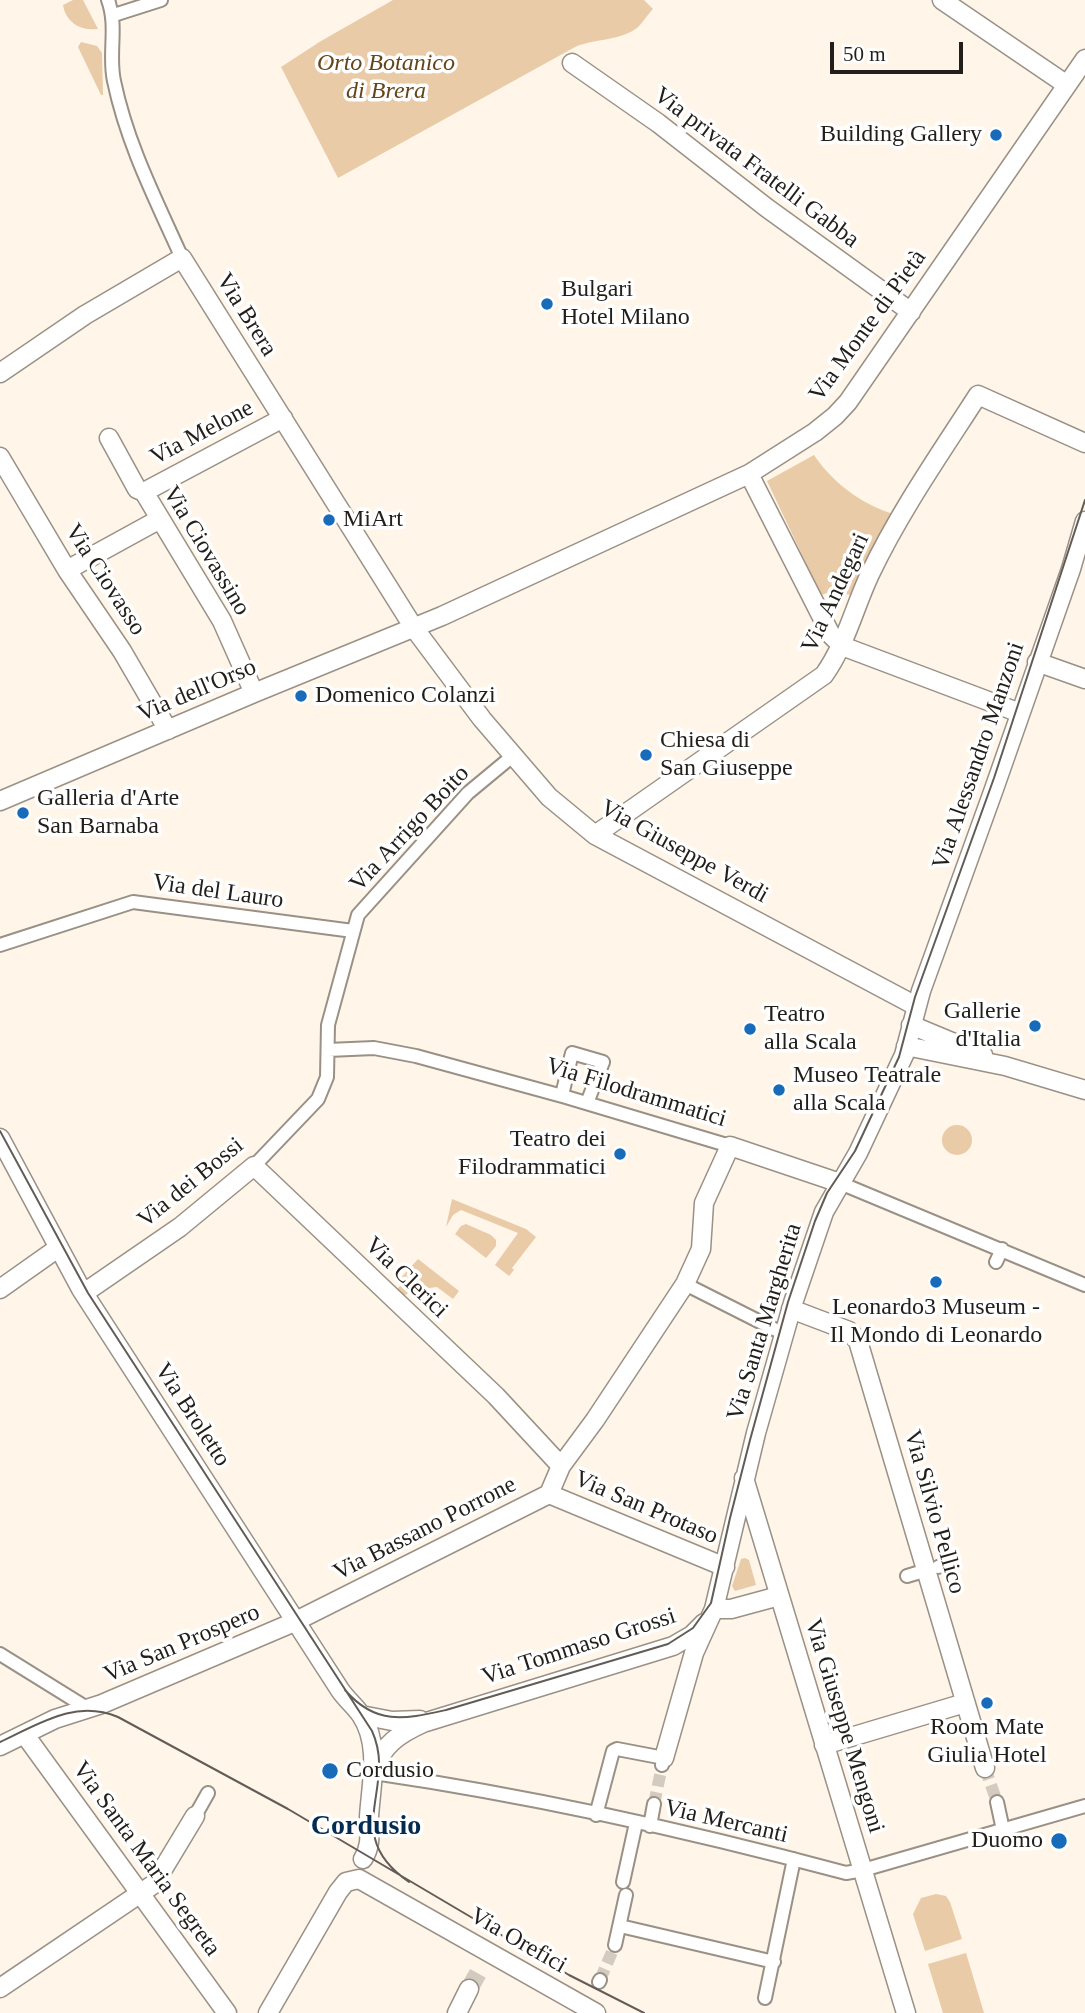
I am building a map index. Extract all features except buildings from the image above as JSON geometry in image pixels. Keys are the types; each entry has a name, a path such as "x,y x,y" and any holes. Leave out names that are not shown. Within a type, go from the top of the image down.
{"street":[{"name":"Via Brera","path":"108,0 114,15 113,78 134,153 182,258 414,628"},
{"path":"114,15 161,0"},
{"path":"942,0 1067,85"},
{"name":"Via Monte di Pietà","path":"414,628 749,474 808,437 835,416 911,312 1085,59"},
{"name":"Via privata Fratelli Gabba","path":"572,63 658,123 766,208 911,312"},
{"path":"0,373 85,316 182,258"},
{"name":"Via Andegari","path":"595,835 824,675 842,646 869,575 903,512 978,395 1085,443"},
{"name":"Via Melone","path":"144,492 283,418"},
{"name":"Via Ciovassino","path":"109,438 137,489 144,492 222,621 254,693"},
{"name":"Via Ciovasso","path":"0,457 67,570 122,651 169,730"},
{"path":"749,474 831,635 842,646 1020,713"},
{"path":"67,570 160,519"},
{"name":"Via Alessandro Manzoni","path":"906,1046 916,1006 1071,569 1085,521"},
{"name":"Via dell'Orso","path":"0,801 414,628"},
{"name":"Via Giuseppe Verdi","path":"414,628 482,719 549,796 595,835 916,1006"},
{"path":"1037,662 1085,679"},
{"name":"Via Arrigo Boito","path":"318,1099 327,1077 328,1025 358,915 468,793 515,754"},
{"name":"Via del Lauro","path":"0,945 133,902 353,931"},
{"path":"911,1025 1005,1066"},
{"path":"906,1046 1005,1066 1084,1090"},
{"name":"Via Santa Margherita","path":"714,1609 744,1478 791,1309 824,1212 868,1133 906,1046"},
{"name":"Via Filodrammatici","path":"328,1050 374,1048 416,1056 562,1095 840,1183"},
{"path":"562,1095 572,1053 603,1062 587,1103"},
{"name":"Via dei Bossi","path":"84,1293 180,1227 254,1166 318,1099"},
{"name":"Via Broletto","path":"0,1139 84,1293 340,1690 358,1712 371,1742 374,1773"},
{"name":"Via Bassano Porrone","path":"296,1622 549,1494 562,1466 685,1284 701,1249 704,1203 730,1146"},
{"name":"Via Clerici","path":"254,1166 496,1396 562,1466"},
{"path":"840,1183 1085,1285"},
{"path":"0,1289 58,1248"},
{"path":"996,1262 1002,1249"},
{"path":"685,1284 785,1334"},
{"name":"Via Silvio Pellico","path":"791,1309 849,1331 858,1341 985,1768"},
{"name":"Via Giuseppe Mengoni","path":"744,1478 824,1745 855,1871 906,2013"},
{"name":"Via San Protaso","path":"549,1494 724,1567"},
{"path":"596,1815 613,1751 617,1749 663,1762 694,1653 714,1609 731,1609 779,1596"},
{"name":"Via Tommaso Grossi","path":"448,1715 673,1646 697,1631 714,1609"},
{"name":"Via San Prospero","path":"0,1746 55,1719 110,1701 296,1622"},
{"path":"0,1654 87,1708"},
{"path":"824,1745 965,1703"},
{"path":"358,1712 407,1722 448,1715"},
{"path":"363,1859 368,1852 374,1773 380,1755 397,1737 423,1723 448,1715"},
{"name":"Via Santa Maria Segreta","path":"25,1735 227,2013"},
{"name":"Via Mercanti","path":"374,1773 467,1788 855,1871"},
{"path":"0,1988 153,1884 208,1793"},
{"path":"997,1802 1003,1830"},
{"path":"650,1826 654,1804"},
{"path":"855,1871 1085,1806"},
{"path":"615,1945 636,1823"},
{"path":"765,1997 794,1859"},
{"name":"Via Orefici","path":"268,2013 338,1892 346,1882 359,1879 417,1910 485,1960 596,2013"},
{"path":"620,1926 774,1962"},
{"path":"457,2013 469,1989"}],"green space":[{"path":"73,0 83,0 98,29 80,27 67,17 63,5"},
{"name":"Orto Botanico di Brera","path":"393,0 644,0 653,9 634,30 575,47 338,178 281,67"},
{"path":"81,42 97,46 102,53 103,95 78,47"},
{"path":"814,455 849,491 871,505 894,514 851,595 830,592 821,595 767,481"},
{"path":"957,1125 963,1126 971,1134 971,1146 963,1154 957,1155 951,1154 943,1146 942,1140 943,1134 951,1126"},
{"path":"452,1199 526,1229 536,1237 509,1276 495,1265 518,1233 461,1210 453,1215 446,1227"},
{"path":"466,1224 496,1240 496,1246 486,1258 455,1234"},
{"path":"418,1259 459,1291 453,1299 437,1287 412,1290 400,1299 393,1293 403,1283 400,1279"},
{"path":"741,1559 749,1560 756,1585 735,1591 732,1586"},
{"path":"936,1894 946,1896 950,1902 962,1939 925,1951 913,1914 921,1898"},
{"path":"966,1953 984,2013 943,2013 928,1964"}],"tunnel":[{"path":"654,1804 662,1766"},
{"path":"985,1768 997,1802"},
{"path":"600,1980 615,1945"},
{"path":"469,1989 481,1968"}],"tram line":[{"path":"345,1690 368,1710 380,1715 404,1717 446,1710 668,1644 693,1628 711,1603 750,1440 788,1302 815,1221 827,1193 855,1151 899,1057 915,997 994,778 1085,500"},
{"path":"0,1131 88,1293 372,1731 378,1752 379,1772 373,1828 377,1846 388,1864 409,1882"},
{"path":"0,1742 43,1721 72,1712 102,1712 118,1717 288,1809 569,1975 644,2013"}],"place":[{"name":"Building Gallery","path":"996,135"},
{"name":"Bulgari Hotel Milano","path":"547,304"},
{"name":"MiArt","path":"329,520"},
{"name":"Domenico Colanzi","path":"301,696"},
{"name":"Chiesa di San Giuseppe","path":"646,755"},
{"name":"Galleria d'Arte San Barnaba","path":"23,813"},
{"name":"Gallerie d'Italia","path":"1035,1026"},
{"name":"Teatro alla Scala","path":"750,1029"},
{"name":"Museo Teatrale alla Scala","path":"779,1090"},
{"name":"Teatro dei Filodrammatici","path":"620,1154"},
{"name":"Leonardo3 Museum - Il Mondo di Leonardo","path":"936,1282"},
{"name":"Room Mate Giulia Hotel","path":"987,1703"},
{"name":"Cordusio","path":"330,1771"},
{"name":"Duomo","path":"1059,1841"}],"district":[{"name":"Cordusio","path":"366,1827"}]}
